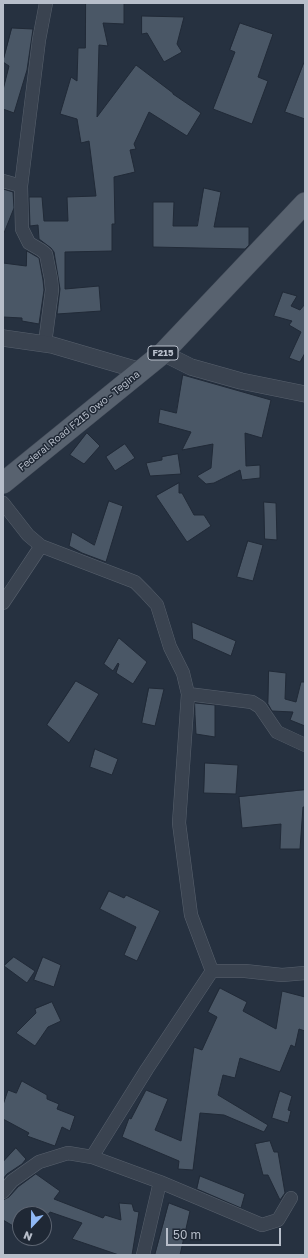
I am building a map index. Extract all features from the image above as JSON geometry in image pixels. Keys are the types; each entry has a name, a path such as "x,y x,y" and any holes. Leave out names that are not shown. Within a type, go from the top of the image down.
{"main road":[{"name":"Federal Road F215 Owo - Tegina","path":"3,483 163,353 305,203"}],"street":[{"path":"45,343 52,290 51,279 46,254 29,243 22,229 21,186 38,47 46,3"},
{"path":"3,181 21,186"},
{"path":"3,338 45,343 141,371"},
{"path":"163,353 191,368 241,381 305,394"},
{"path":"3,503 28,535 40,546 134,582 146,592 157,605 170,647 183,673 188,694 179,823 191,915 212,971"},
{"path":"3,603 40,546"},
{"path":"188,694 252,702 260,707 277,732 305,745"},
{"path":"212,971 245,971 282,975 305,973"},
{"path":"92,1157 212,971"},
{"path":"3,1192 12,1181 39,1162 68,1154 92,1157 160,1182 262,1225 278,1220 291,1198"},
{"path":"143,1255 160,1182"}],"building":[{"path":"86,3 124,3 124,24 103,23 108,46 99,45 97,117 136,65 173,94 201,113 187,136 149,112 134,144 136,149 130,150 135,172 114,177 115,224 112,224 112,251 65,252 65,289 99,286 101,311 57,314 60,289 54,252 39,239 38,225 30,226 29,197 42,197 44,221 68,221 67,197 96,196 89,141 81,143 77,119 60,114 71,77 77,81 78,48 85,48"},
{"path":"142,16 184,17 177,44 182,52 164,62 147,33 142,34"},
{"path":"240,23 273,34 258,77 268,81 252,124 213,109 235,52 230,50"},
{"path":"12,28 33,29 27,70 14,113 3,109 3,90 9,66 3,62"},
{"path":"305,63 305,119 285,112"},
{"path":"204,188 221,192 214,227 249,227 249,245 245,249 153,247 153,202 174,202 173,226 197,226"},
{"path":"3,189 13,192 14,208 4,233 3,232"},
{"path":"27,251 39,258 43,280 44,290 39,324 22,321 22,318 3,317 3,263 26,266"},
{"path":"283,292 297,296 291,306 300,310 305,304 305,353 300,362 289,358 301,332 289,325 292,321 274,316"},
{"path":"183,375 271,400 262,438 245,433 246,466 260,465 260,478 242,480 240,470 214,483 206,484 197,476 211,468 213,444 182,450 191,432 158,423 160,409 176,413"},
{"path":"87,433 100,446 84,464 70,455"},
{"path":"125,444 135,458 115,471 106,457"},
{"path":"178,454 181,474 150,476 146,463 162,460 162,457"},
{"path":"179,483 179,493 182,493 194,515 204,515 211,526 187,542 156,496"},
{"path":"109,501 123,506 106,562 82,553 69,546 72,532 94,545"},
{"path":"264,502 276,503 277,540 265,539"},
{"path":"248,541 263,545 253,581 237,577"},
{"path":"192,622 236,641 231,656 193,639"},
{"path":"119,638 147,662 133,684 116,673 118,663 113,671 104,664"},
{"path":"269,671 286,673 285,699 296,702 301,682 305,682 305,726 290,720 293,712 272,711 268,704"},
{"path":"76,681 99,694 69,743 47,725"},
{"path":"149,688 164,689 155,726 142,723"},
{"path":"195,703 215,705 215,737 196,734"},
{"path":"95,749 118,759 112,775 90,767"},
{"path":"205,763 238,765 236,794 204,793"},
{"path":"305,790 305,807 303,807 300,849 280,849 281,824 242,828 239,797"},
{"path":"109,891 124,898 126,895 160,911 137,961 124,955 136,927 100,909"},
{"path":"14,957 35,971 27,983 4,966"},
{"path":"43,957 61,965 54,987 34,980"},
{"path":"220,988 247,1002 243,1011 276,1029 282,991 305,997 305,1031 299,1029 295,1047 291,1045 280,1072 240,1058 235,1078 223,1075 218,1095 268,1125 264,1132 224,1115 200,1113 193,1170 178,1169 179,1161 122,1137 129,1118 131,1119 146,1090 168,1099 155,1130 181,1141 194,1047 202,1050 217,1017 208,1012"},
{"path":"52,1002 61,1021 48,1027 35,1046 16,1033 36,1013 35,1009"},
{"path":"22,1081 47,1095 47,1099 59,1104 57,1109 75,1116 70,1131 62,1127 55,1146 27,1136 29,1133 3,1119 3,1105 8,1090 16,1093"},
{"path":"280,1091 292,1096 288,1110 291,1111 288,1123 272,1118"},
{"path":"270,1141 274,1152 278,1152 285,1193 280,1200 268,1175 263,1175 255,1144"},
{"path":"16,1148 26,1159 3,1179 3,1162"},
{"path":"36,1174 60,1191 54,1199 103,1218 105,1215 121,1220 119,1203 132,1204 134,1211 139,1212 132,1255 119,1255 72,1239 82,1223 52,1213 52,1206 12,1206 12,1225 3,1220 3,1200 9,1197 18,1187"},
{"path":"200,1176 245,1194 241,1208 197,1189"},
{"path":"169,1203 190,1211 180,1255 155,1255"}]}
